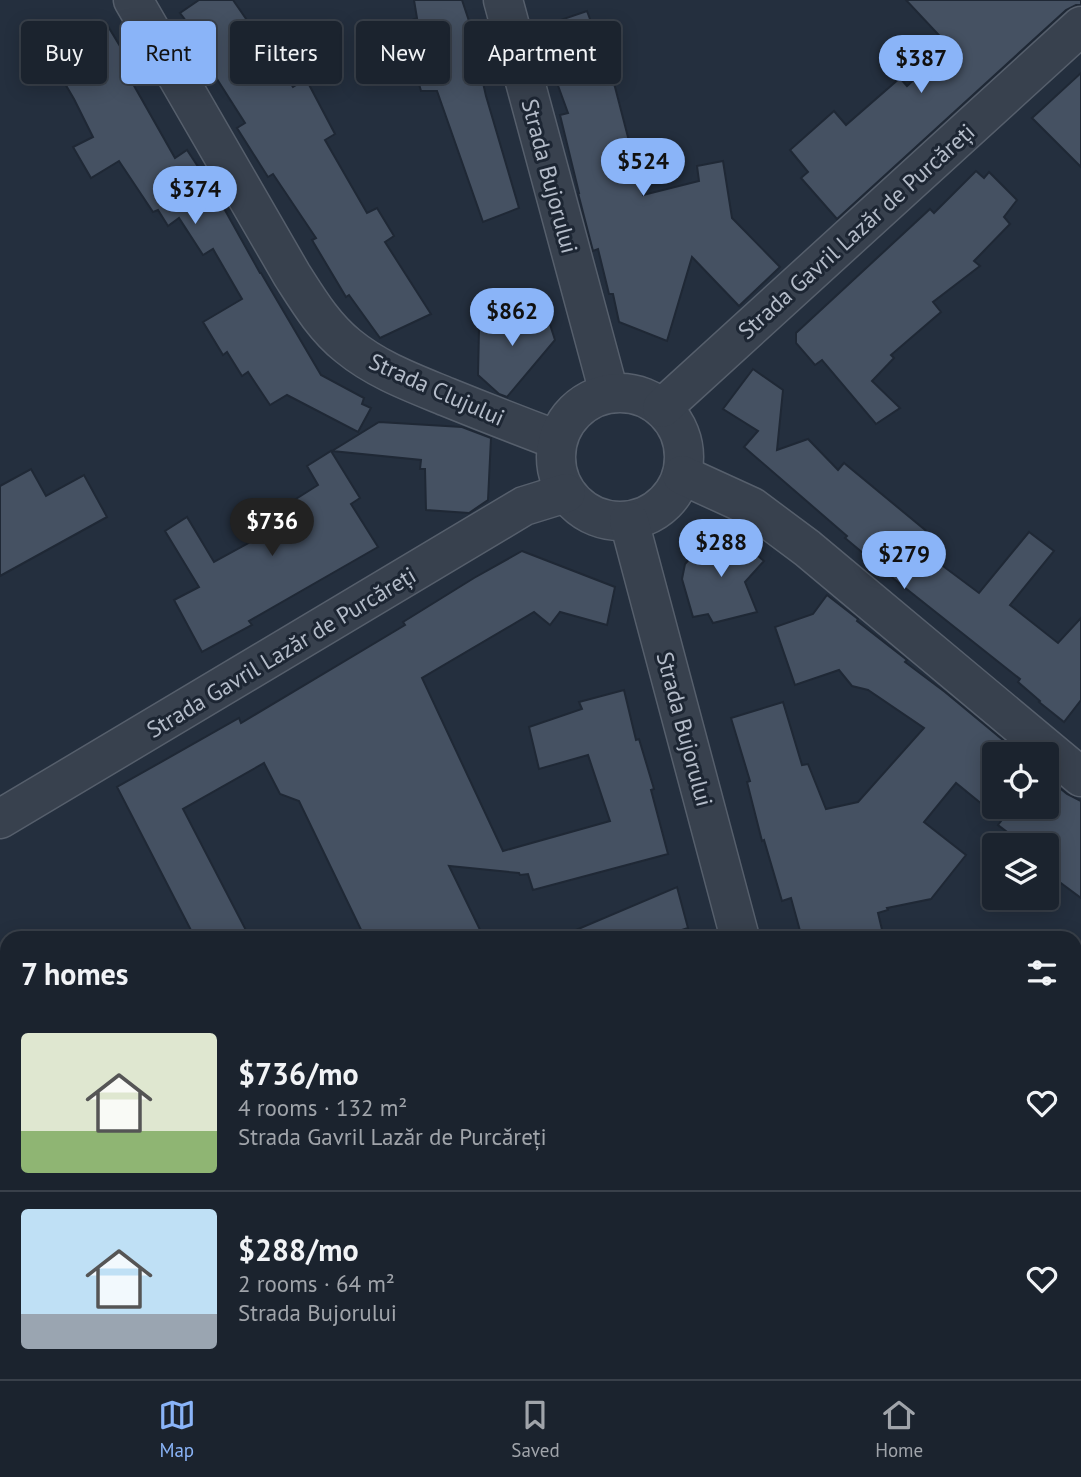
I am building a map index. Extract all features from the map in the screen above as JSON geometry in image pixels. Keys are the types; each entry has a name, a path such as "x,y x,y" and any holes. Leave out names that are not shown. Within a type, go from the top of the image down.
{"street":[{"name":"Strada Clujului","path":"133,0 292,275 320,318 347,345 399,377 557,440"},
{"name":"Strada Bujorului","path":"503,0 609,393"},
{"name":"Strada Gavril Lazăr de Purcăreți","path":"662,408 1081,26"},
{"path":"609,393 628,393 646,398 662,408 674,421 682,439 682,475 674,492 662,505 647,515 629,520 611,520 578,506 566,493 558,476 555,458 557,440 565,422 591,398 609,393"},
{"path":"682,475 752,507 807,548 1081,777"},
{"name":"Strada Gavril Lazăr de Purcăreți","path":"0,819 524,506 566,493"},
{"name":"Strada Bujorului","path":"629,520 738,931"}],"building":[{"path":"199,0 233,0 247,21 230,21 230,84 291,84 293,87 309,84 335,134 325,140 367,213 377,208 394,236 385,242 431,314 380,338 349,295 346,297 312,240 316,238 273,174 268,177 237,128 245,123 216,78 216,21 186,21 180,13"},
{"path":"414,0 462,0 469,21 464,21 464,84 483,84 519,208 483,222 437,91 421,91 419,84 450,84 450,21 410,21 417,18"},
{"path":"906,0 1081,0 1081,5 1066,10 837,219 801,178 808,172 790,150 834,111 846,125 900,78 907,86 950,47"},
{"path":"587,11 591,21 558,21"},
{"path":"107,25 121,48 121,84 133,84 175,158 187,150 216,194 321,375 364,398 362,404 371,408 358,432 287,395 270,405 248,372 242,376 227,352 223,355 203,322 242,299 213,249 203,255 179,218 168,226 158,210 153,212 119,161 91,178 73,147 93,137 65,84 107,84"},
{"path":"1081,73 1081,167 1032,118"},
{"path":"557,84 614,84 643,195 699,181 697,166 723,161 732,218 780,267 739,306 692,257 667,341 619,322 598,249 593,251 578,193 560,115 568,113"},
{"path":"976,171 984,178 989,172 1017,200 1004,217 1010,224 974,261 980,266 933,302 941,312 891,355 894,358 872,381 900,408 876,424 822,360 815,365 796,343 796,333 930,209 934,213"},
{"path":"543,303 555,340 507,397 499,394 478,375 479,330 495,312 529,317"},
{"path":"753,369 783,390 777,450 808,439 838,470 844,463 930,534 919,548 979,593 1029,532 1054,551 1010,605 1058,643 1081,618 1081,700 1064,722 1018,682 1020,679 845,538 847,536 744,447 758,431 723,409"},
{"path":"379,422 462,427 491,438 488,500 469,513 426,510 425,469 420,469 421,460 332,451"},
{"path":"331,451 360,498 351,504 378,547 249,621 252,625 202,652 174,600 199,587 165,531 187,517 214,562 296,517 288,504 318,485 307,466"},
{"path":"31,469 46,496 84,475 107,517 0,576 0,486"},
{"path":"716,529 732,543 736,537 764,561 745,582 757,612 713,623 708,614 693,617 682,579 685,564"},
{"path":"522,551 615,587 607,625 560,612 550,625 534,612 422,678 503,851 610,821 588,755 539,769 529,727 582,709 579,702 624,690 636,740 639,739 654,789 651,790 668,854 533,890 528,874 449,866 481,931 362,931 299,801 280,794 264,763 183,809 246,931 191,931 117,787 239,718 241,723 405,625 403,622"},
{"path":"827,595 907,660 905,662 1005,742 982,742 982,804 956,783 924,822 966,855 931,899 887,908 888,910 878,913 882,931 800,931 791,898 782,901 764,840 762,841 747,782 750,781 731,718 783,702 802,765 808,764 826,809 858,802 924,728 868,690 852,686 839,670 795,685 775,627 813,614"},
{"path":"1059,788 1081,801 1081,898 1059,882 1059,833 1008,833 998,825 1003,819 1059,819"},
{"path":"677,887 688,928 679,931 573,931"}]}
